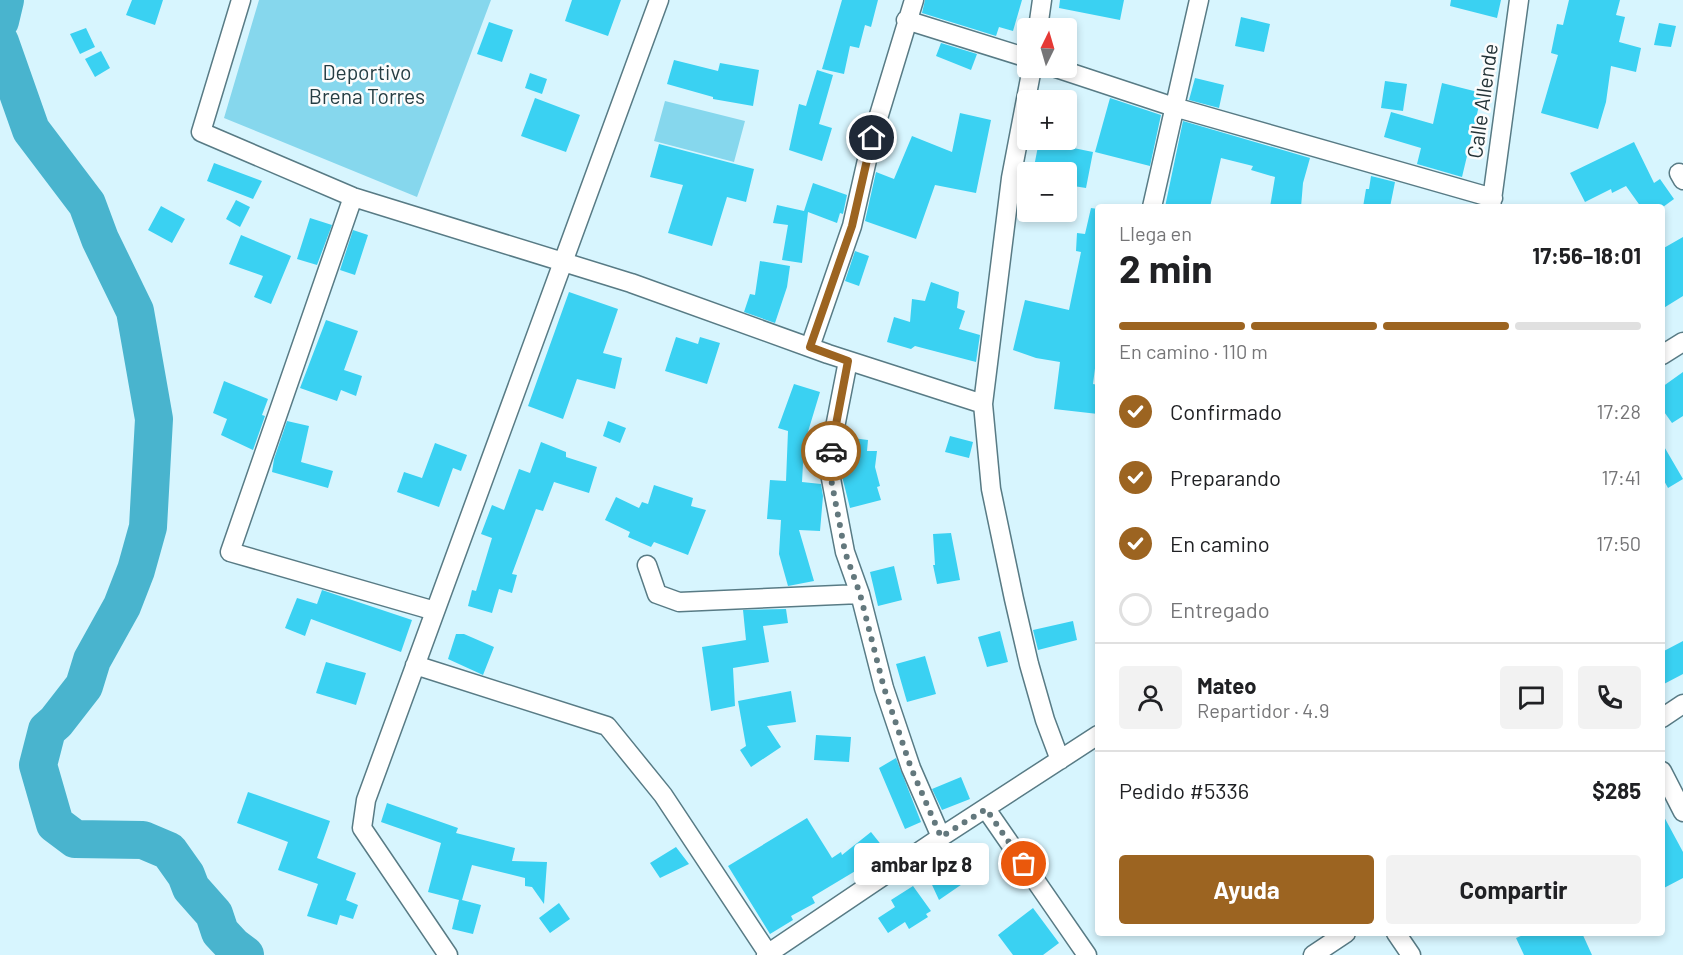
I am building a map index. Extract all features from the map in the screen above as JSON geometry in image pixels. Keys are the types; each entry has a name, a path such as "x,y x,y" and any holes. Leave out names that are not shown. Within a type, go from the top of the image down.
{"street":[{"path":"241,0 201,132 353,197 631,284 848,361 983,404"},
{"path":"448,955 362,828 366,800 659,0"},
{"path":"810,347 852,226 872,138 906,20 914,0"},
{"path":"1039,18 1042,0"},
{"path":"1153,204 1199,0"},
{"name":"Calle Allende","path":"1492,202 1520,0"},
{"path":"906,20 1017,55"},
{"path":"1077,75 1174,107 1492,202"},
{"path":"1030,78 1011,178 983,404 991,489 1014,599 1029,664 1045,720 1060,760"},
{"path":"353,197 230,552 435,611"},
{"path":"1665,353 1683,342"},
{"path":"848,361 828,463 845,552 860,594 891,708 911,768 941,837"},
{"path":"647,565 657,594 679,602 860,594"},
{"path":"415,665 607,726 663,795 768,955 941,837 1095,737"},
{"path":"1665,716 1683,704"},
{"path":"1665,777 1683,812"},
{"path":"986,809 1087,955"},
{"path":"1314,955 1342,936"},
{"path":"1398,936 1411,955"}],"green space":[{"name":"Deportivo Brena Torres","path":"259,0 491,0 417,197 224,118"},
{"path":"665,101 745,121 734,162 654,141"}],"building":[{"path":"132,0 163,0 155,25 126,15"},
{"path":"572,0 621,0 608,36 565,21"},
{"path":"842,0 878,0 871,27 865,25 859,48 850,46 844,74 822,69"},
{"path":"925,0 1022,0 1013,31 999,27 996,36 922,13"},
{"path":"1060,0 1124,0 1120,20 1059,8"},
{"path":"1451,0 1501,0 1497,18 1450,6"},
{"path":"1569,0 1620,0 1616,15 1625,17 1619,42 1641,48 1636,72 1611,66 1606,102 1598,129 1541,113 1558,55 1551,53 1557,24 1563,25"},
{"path":"1241,17 1270,24 1264,52 1235,46"},
{"path":"489,22 513,30 502,62 477,54"},
{"path":"1659,23 1676,26 1671,47 1654,45"},
{"path":"86,28 95,47 80,54 70,34"},
{"path":"941,43 977,54 971,70 936,56"},
{"path":"101,51 110,68 95,77 85,59"},
{"path":"674,60 718,71 720,63 759,70 753,106 713,99 713,97 667,84"},
{"path":"817,70 833,75 819,124 832,128 822,161 789,150 799,104 806,106"},
{"path":"530,73 547,79 542,94 525,88"},
{"path":"1195,78 1224,85 1219,108 1189,100"},
{"path":"1385,81 1407,84 1403,111 1381,108"},
{"path":"1442,83 1482,93 1462,177 1417,164 1421,148 1384,137 1391,112 1433,124"},
{"path":"535,98 580,115 566,152 521,136"},
{"path":"1110,98 1161,115 1150,166 1095,152"},
{"path":"960,113 991,120 976,193 935,185 916,239 865,221 876,172 894,179 912,136 952,152"},
{"path":"1183,121 1310,158 1303,183 1301,204 1270,204 1275,177 1251,170 1253,166 1221,158 1211,204 1166,204"},
{"path":"1634,142 1654,183 1660,179 1674,199 1665,206 1639,204 1626,186 1612,193 1611,189 1585,202 1570,173"},
{"path":"659,144 754,169 746,202 727,197 712,246 668,233 683,185 650,177"},
{"path":"1077,149 1093,152 1086,188 1077,187 1077,162 1035,162 1037,150"},
{"path":"214,163 262,181 253,199 207,181"},
{"path":"1371,176 1395,182 1391,204 1364,204 1366,189 1369,189"},
{"path":"813,183 847,195 843,214 840,213 837,223 808,212 802,263 782,260 788,225 773,223 777,205 804,211"},
{"path":"236,200 250,207 240,227 226,219"},
{"path":"161,206 185,219 172,243 148,230"},
{"path":"1091,208 1095,209 1095,368 1093,384 1095,384 1095,414 1054,409 1060,362 1036,358 1013,350 1025,300 1069,310 1081,252 1076,251 1077,233 1085,234"},
{"path":"310,218 332,225 317,265 297,259"},
{"path":"353,230 368,235 355,275 340,270"},
{"path":"241,235 291,256 271,304 254,297 263,276 229,264"},
{"path":"1683,237 1683,296 1665,307 1665,247"},
{"path":"855,251 869,256 859,286 845,281"},
{"path":"760,261 790,266 787,287 775,323 744,312 750,294 755,295"},
{"path":"931,282 959,292 957,308 965,311 959,329 980,335 976,362 915,346 911,349 887,342 894,317 910,322 912,299 925,301"},
{"path":"569,292 618,309 603,353 622,358 615,389 577,379 563,419 528,406"},
{"path":"326,320 358,331 344,370 362,376 356,396 341,390 337,401 300,388"},
{"path":"676,337 698,344 700,337 720,343 707,384 665,371"},
{"path":"1683,372 1683,416 1672,423 1665,413 1665,385"},
{"path":"224,381 268,399 262,415 265,416 253,450 221,435 227,419 213,413"},
{"path":"794,384 820,392 804,445 802,482 821,484 823,496 820,531 799,530 814,581 788,586 779,554 781,520 767,519 770,480 786,481 788,431 778,428"},
{"path":"287,421 309,426 301,462 333,471 328,488 272,472"},
{"path":"608,421 626,428 620,443 603,436"},
{"path":"950,436 973,442 969,458 945,452"},
{"path":"852,438 868,440 867,451 877,451 875,467 881,500 850,508 842,476 848,476"},
{"path":"541,442 566,452 566,457 597,467 589,493 554,482 543,511 536,509 512,574 517,575 512,593 499,589 492,613 468,606 472,590 476,591 492,538 481,534 492,505 504,510 519,469 530,473"},
{"path":"435,443 467,455 461,471 453,468 439,507 397,492 404,472 422,478"},
{"path":"1665,448 1683,479 1668,488 1665,482"},
{"path":"654,485 693,498 691,506 706,510 688,555 654,542 651,547 628,537 630,532 605,520 616,497 639,508 642,502 648,504"},
{"path":"951,533 960,580 937,584 933,565 935,565 933,534"},
{"path":"894,566 902,600 878,606 870,572"},
{"path":"322,590 412,620 401,652 311,619 305,636 285,628 297,598 317,604"},
{"path":"786,609 788,623 763,626 769,662 733,668 735,706 711,711 702,647 746,640 743,610"},
{"path":"1073,621 1077,640 1038,650 1033,630"},
{"path":"1000,631 1008,662 987,667 978,637"},
{"path":"456,634 464,634 494,647 483,675 448,659"},
{"path":"1683,641 1683,674 1665,683 1665,650"},
{"path":"925,656 936,694 907,702 896,664"},
{"path":"326,662 366,673 356,705 316,693"},
{"path":"791,691 796,722 767,726 781,747 751,767 740,750 746,746 738,701"},
{"path":"816,735 851,737 849,762 814,760"},
{"path":"896,758 921,822 905,829 879,768"},
{"path":"961,777 970,799 942,810 932,789"},
{"path":"248,792 330,821 317,858 356,873 346,900 358,905 353,919 340,915 337,925 307,916 318,884 278,870 288,842 237,823"},
{"path":"387,803 458,828 456,833 515,848 512,861 547,862 544,904 532,887 525,886 525,878 472,865 462,900 481,905 473,934 452,929 459,900 428,892 441,843 381,822"},
{"path":"807,818 832,858 841,852 842,855 871,832 887,852 812,897 815,903 791,916 793,920 770,934 728,866"},
{"path":"1665,819 1683,852 1683,878 1665,887"},
{"path":"972,846 987,867 939,900 927,874"},
{"path":"676,847 689,864 660,878 650,863"},
{"path":"913,886 931,911 926,914 928,917 909,929 905,922 888,933 878,918 895,907 891,900"},
{"path":"559,903 570,919 550,933 539,918"},
{"path":"1033,908 1059,943 1043,955 1013,955 998,935"},
{"path":"1521,936 1583,936 1592,955 1524,955 1516,938"}],"waterway":[{"path":"0,21 5,0"},
{"path":"0,42 31,130 87,204 100,239 135,311 154,419 148,527 136,570 122,606 92,660 84,686 47,730 38,765 55,824 75,839 143,840 169,851 186,875 191,888 214,914 220,932 245,955"}],"way so far":[{"path":"831,451 828,463 845,552 860,594 884,688 911,768 941,837 986,809 1024,864"}],"place":[{"name":"ambar lpz 8","path":"1024,864"}],"route":[{"path":"831,451 848,361 810,347 852,226 872,138"}]}
